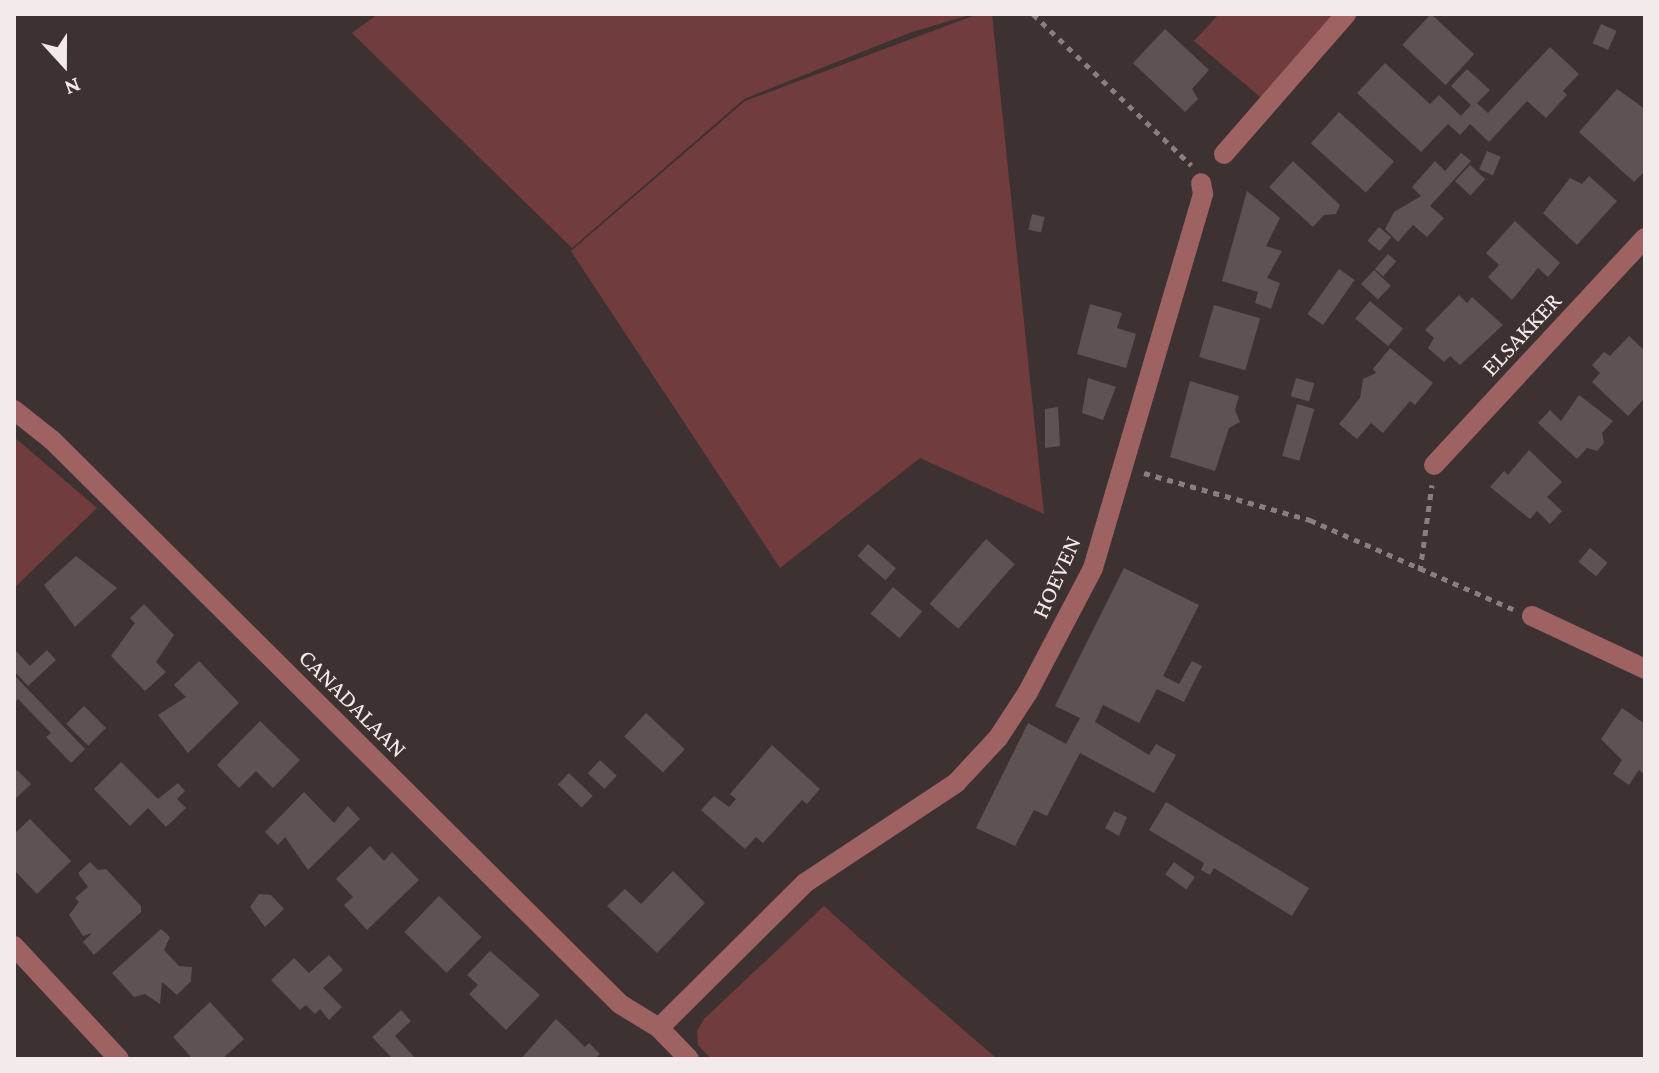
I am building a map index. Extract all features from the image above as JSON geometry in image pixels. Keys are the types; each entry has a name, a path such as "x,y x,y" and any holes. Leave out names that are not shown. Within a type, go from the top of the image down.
{"street":[{"path":"1224,154 1346,14"},
{"name":"HOEVEN","path":"659,1028 805,883 956,783 998,738 1093,568 1203,194 1201,183"},
{"name":"ELSAKKER","path":"1434,465 1645,238"},
{"name":"CANADALAAN","path":"14,410 52,440 620,1004 659,1028"},
{"path":"1532,616 1645,669"},
{"path":"14,946 119,1059"},
{"path":"659,1028 689,1059"}],"path":[{"path":"1033,14 1197,171 1201,183"},
{"path":"1420,571 1434,465"},
{"path":"1123,467 1310,520 1420,571 1532,616"}],"shaded area":[{"path":"378,14 973,14 912,32 744,99 572,248 352,33"},
{"path":"978,14 992,14 1044,514 920,458 780,568 571,251 745,101"},
{"path":"1219,14 1346,14 1266,102 1194,41"},
{"path":"14,437 97,508 14,588"},
{"path":"824,906 997,1059 711,1059 698,1045 697,1031 704,1019"}],"building":[{"path":"1431,14 1474,54 1446,85 1402,45"},
{"path":"1601,24 1617,31 1608,50 1592,43"},
{"path":"1165,29 1209,70 1192,89 1198,99 1185,112 1133,63"},
{"path":"1550,47 1579,74 1563,91 1567,95 1546,118 1527,101 1489,142 1470,124 1460,135 1448,124 1421,152 1357,93 1385,63 1430,104 1439,95 1461,116 1471,105 1451,86 1467,69 1490,90 1477,103 1488,113"},
{"path":"1617,89 1645,109 1645,171 1634,182 1579,132"},
{"path":"1339,112 1394,162 1366,193 1311,143"},
{"path":"1487,151 1501,157 1493,175 1479,169"},
{"path":"1461,153 1471,161 1430,206 1444,218 1427,237 1413,225 1398,242 1385,229 1394,212 1421,196 1412,187 1435,161 1445,171"},
{"path":"1293,161 1340,205 1336,214 1324,215 1313,227 1269,187"},
{"path":"1470,165 1485,179 1470,195 1455,181"},
{"path":"1589,176 1617,201 1577,245 1543,213 1570,178 1582,184"},
{"path":"1247,191 1280,218 1266,246 1282,251 1267,278 1280,283 1271,309 1255,303 1258,292 1222,281"},
{"path":"1032,214 1045,217 1041,233 1028,230"},
{"path":"1515,221 1560,263 1548,277 1538,268 1512,300 1488,277 1499,265 1486,253"},
{"path":"1379,227 1391,237 1380,251 1367,241"},
{"path":"1388,254 1396,261 1383,276 1375,269"},
{"path":"1339,269 1355,280 1323,325 1307,314"},
{"path":"1374,270 1391,286 1378,300 1361,284"},
{"path":"1459,295 1467,303 1472,297 1503,325 1460,365 1450,356 1444,362 1428,348 1434,338 1425,330"},
{"path":"1370,301 1403,329 1388,346 1355,319"},
{"path":"1090,304 1122,313 1117,328 1136,334 1126,368 1077,354"},
{"path":"1214,305 1260,318 1245,370 1199,357"},
{"path":"1629,336 1645,351 1645,398 1628,416 1592,382 1600,373 1592,365 1604,352 1610,356"},
{"path":"1390,348 1433,383 1415,405 1410,401 1383,433 1371,423 1357,439 1339,424 1360,398 1363,379 1376,373 1373,369"},
{"path":"1088,378 1116,387 1103,420 1082,413"},
{"path":"1296,378 1314,383 1309,402 1291,396"},
{"path":"1190,381 1239,396 1235,410 1240,422 1229,428 1215,471 1170,457"},
{"path":"1579,395 1613,421 1602,433 1604,443 1597,451 1587,448 1577,459 1538,423 1550,410 1561,421"},
{"path":"1297,404 1314,409 1299,461 1282,456"},
{"path":"1058,407 1060,446 1045,448 1045,409"},
{"path":"1529,450 1562,482 1547,497 1562,511 1550,524 1537,511 1530,519 1490,487 1504,471 1508,475"},
{"path":"986,539 1015,564 958,629 930,604"},
{"path":"868,544 896,568 885,580 858,556"},
{"path":"1590,548 1608,563 1596,577 1578,562"},
{"path":"76,556 117,588 75,627 44,585"},
{"path":"1124,568 1199,605 1163,676 1179,684 1192,661 1202,666 1184,702 1157,689 1139,723 1103,705 1095,722 1149,755 1156,744 1176,755 1154,793 1080,753 1047,816 1034,810 1015,846 976,828 1028,723 1066,744 1080,718 1055,706"},
{"path":"893,587 922,611 900,638 871,614"},
{"path":"144,604 174,635 156,662 166,672 145,691 111,656 135,623 130,618"},
{"path":"14,649 30,666 47,650 56,660 28,686 14,671"},
{"path":"199,661 239,703 188,753 158,715 186,697 174,685"},
{"path":"14,675 85,749 71,763 46,737 51,733 18,699 14,703"},
{"path":"84,706 106,728 88,746 66,724"},
{"path":"1622,708 1645,724 1645,775 1639,770 1629,785 1613,774 1622,760 1601,739"},
{"path":"646,713 685,749 663,773 624,736"},
{"path":"260,721 300,760 273,788 256,771 239,788 217,765"},
{"path":"772,745 820,789 807,804 802,800 763,843 756,837 745,849 701,810 714,796 729,807 736,799 730,794"},
{"path":"600,760 617,776 605,789 588,773"},
{"path":"121,762 158,799 178,783 185,791 177,799 186,808 166,827 148,808 130,826 94,789"},
{"path":"17,770 31,784 14,800 14,772"},
{"path":"569,773 593,796 582,807 558,785"},
{"path":"304,792 334,823 348,806 360,819 308,870 285,837 278,845 265,832"},
{"path":"1166,802 1309,888 1292,916 1214,868 1210,875 1201,870 1204,863 1149,830"},
{"path":"1114,811 1127,817 1119,836 1105,828"},
{"path":"30,819 71,861 37,894 14,870 14,834"},
{"path":"370,846 384,861 392,852 419,880 367,930 344,905 353,897 336,879"},
{"path":"90,862 98,870 106,869 141,906 141,912 94,955 83,942 92,933 83,936 69,915 79,902 75,898 88,887 78,873"},
{"path":"1174,862 1195,877 1186,889 1165,874"},
{"path":"673,871 705,903 657,953 607,906 625,889 641,904"},
{"path":"259,894 271,895 284,909 265,927 250,907"},
{"path":"439,896 481,937 447,973 404,932"},
{"path":"161,929 170,937 164,950 179,966 192,967 191,981 177,995 162,982 160,1004 145,994 134,997 112,973"},
{"path":"490,951 540,995 506,1030 469,994 478,985 467,975"},
{"path":"329,955 343,970 323,988 342,1007 329,1020 320,1009 315,1014 306,1005 300,1010 271,980 294,958 309,973"},
{"path":"210,1002 244,1039 222,1059 193,1059 173,1037"},
{"path":"401,1010 411,1021 395,1036 416,1059 393,1059 372,1037"},
{"path":"556,1019 585,1047 589,1043 600,1054 594,1059 521,1059"}]}
